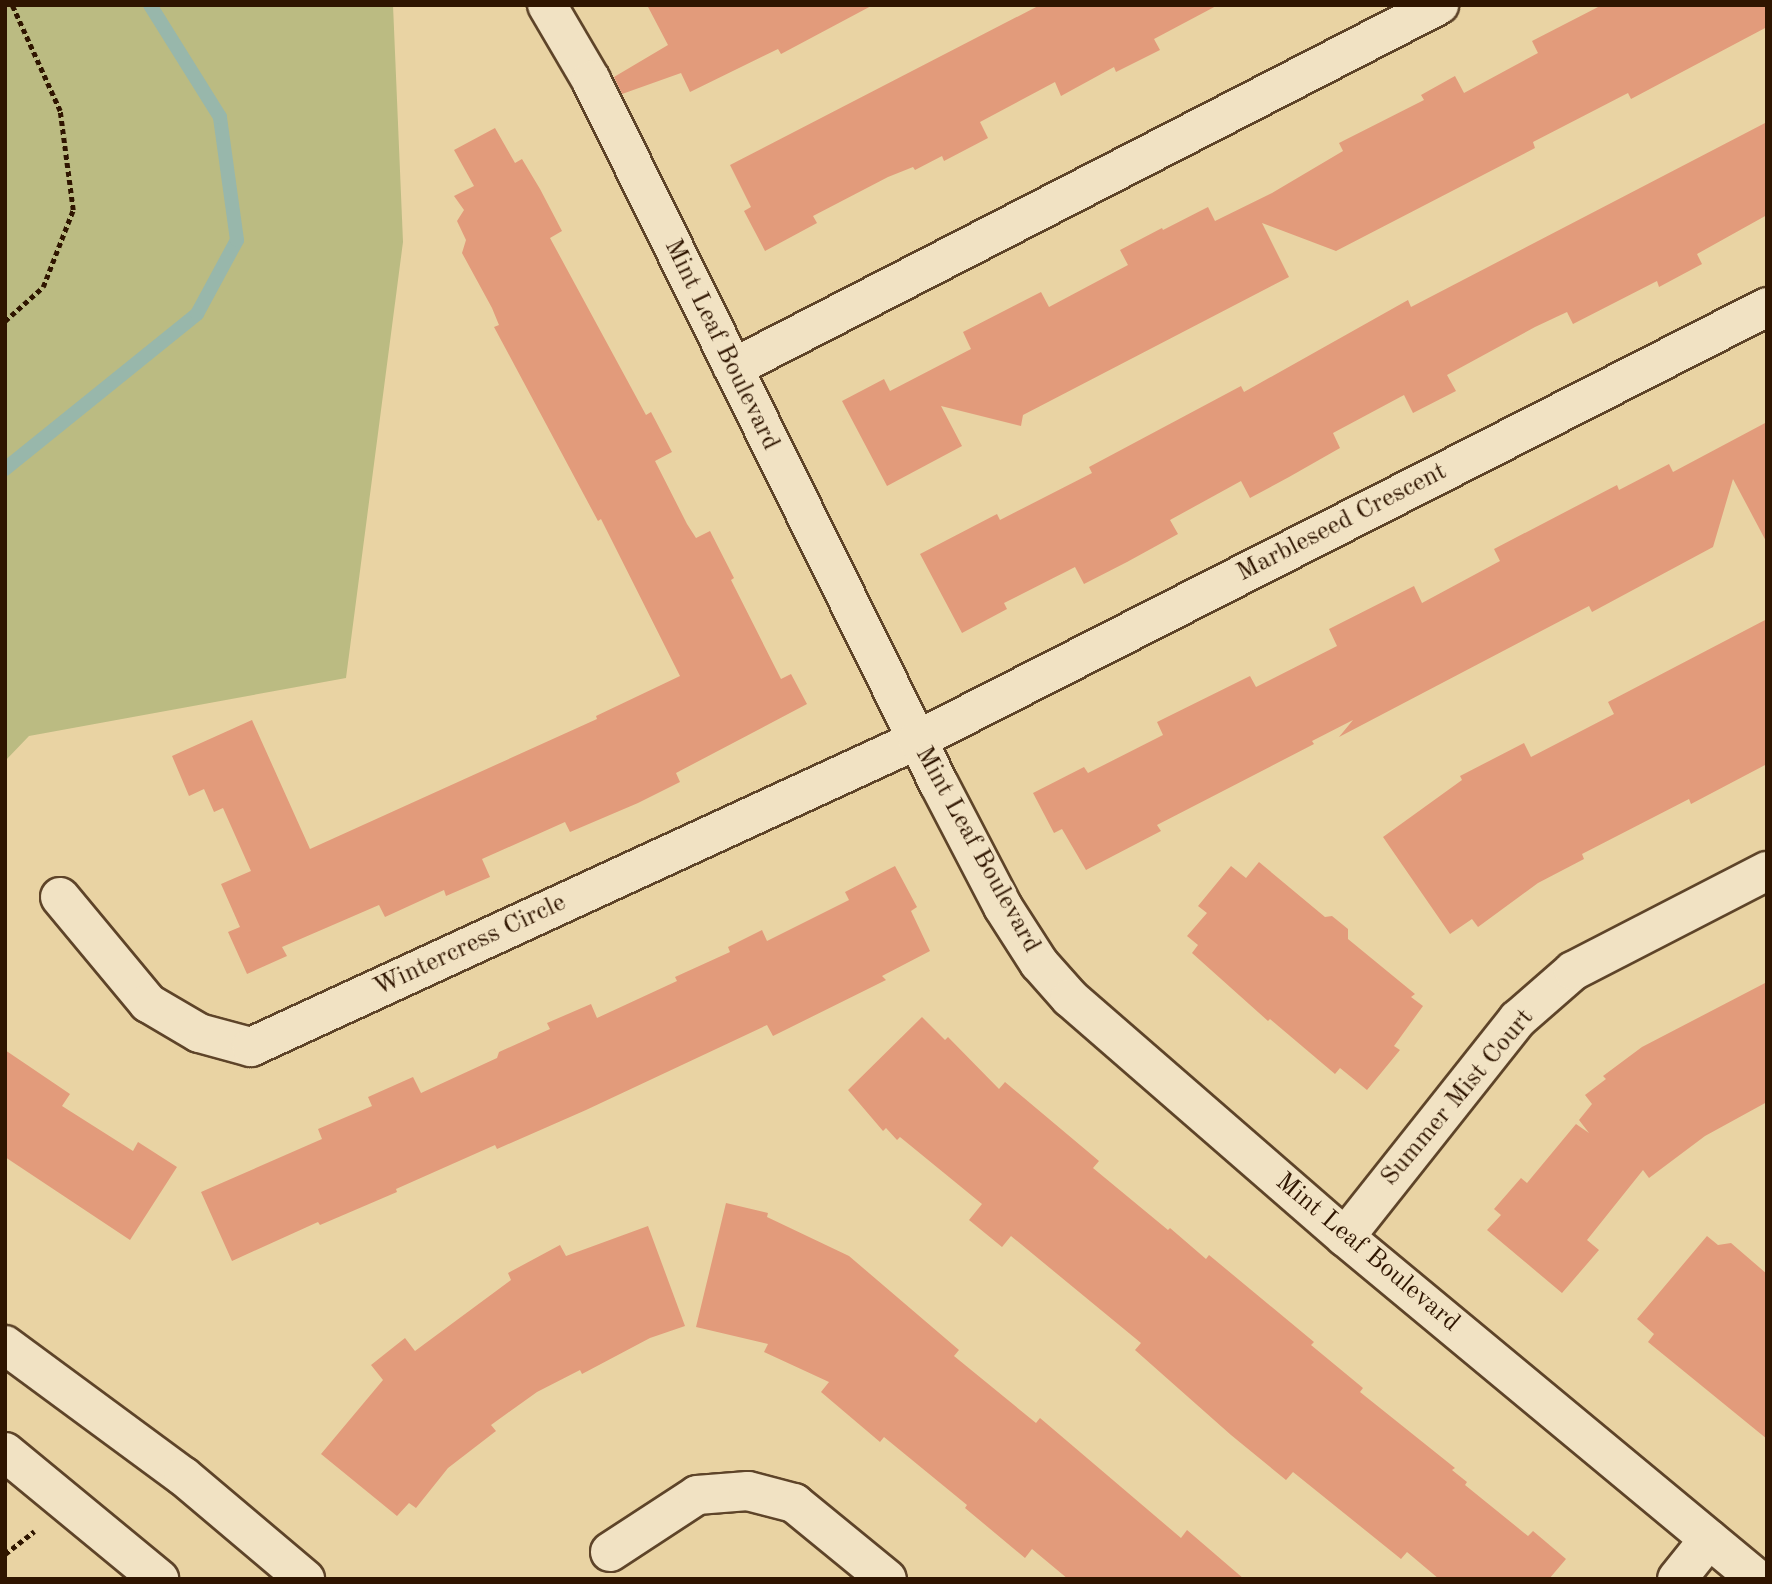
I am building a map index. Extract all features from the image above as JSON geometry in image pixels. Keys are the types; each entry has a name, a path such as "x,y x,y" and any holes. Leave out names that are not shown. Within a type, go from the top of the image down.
{"street":[{"name":"Mint Leaf Boulevard","path":"547,5 591,80 917,740 1003,907 1047,972 1070,998 1345,1237 1757,1579"},
{"path":"733,368 1439,5"},
{"name":"Marbleseed Crescent","path":"917,740 1767,307"},
{"name":"Wintercress Circle","path":"60,897 148,1003 199,1034 251,1047 917,740"},
{"name":"Summer Mist Court","path":"1345,1237 1518,1019 1573,971 1767,871"},
{"path":"5,1345 183,1476 305,1579"},
{"path":"5,1452 159,1579"},
{"path":"610,1552 697,1495 748,1491 794,1503 887,1579"},
{"path":"1677,1579 1709,1539"}],"path":[{"path":"5,321 43,287 73,210 61,110 12,5"},
{"path":"5,1554 40,1526"}],"green space":[{"path":"5,5 393,5 403,242 346,678 29,736 5,761"}],"building":[{"path":"647,5 873,5 781,54 778,49 690,92 681,73 622,94 614,77 668,45"},
{"path":"1040,5 1218,5 1154,39 1160,50 1116,72 1114,67 1061,96 1055,82 980,122 988,138 944,161 942,156 915,170 913,167 888,177 813,216 817,223 765,251 744,211 751,207 730,165"},
{"path":"1602,5 1767,5 1767,27 1631,99 1628,93 1533,142 1535,148 1336,251 1262,223 1289,277 1023,415 1021,426 941,406 962,446 887,486 842,401 884,379 890,391 971,349 963,332 1041,292 1049,307 1128,265 1120,250 1162,228 1163,230 1208,207 1215,221 1272,193 1343,151 1339,143 1424,100 1421,95 1455,76 1464,93 1538,53 1532,41"},
{"path":"1767,122 1767,215 1697,254 1702,264 1659,287 1657,281 1573,324 1567,312 1535,327 1447,375 1456,391 1413,413 1404,395 1333,433 1340,448 1250,498 1241,481 1170,520 1178,534 1127,562 1084,584 1075,567 1004,603 1007,609 962,633 920,554 997,514 1000,520 1092,473 1089,467 1241,386 1244,392 1408,300 1411,307"},
{"path":"495,128 515,163 522,159 540,189 562,231 550,238 646,415 651,412 672,452 655,461 687,524 696,538 710,531 734,578 731,580 781,679 791,674 807,704 676,773 680,782 638,803 570,832 565,822 482,859 490,877 446,896 444,890 385,917 379,905 282,947 287,956 247,974 228,932 240,927 221,884 251,871 223,808 214,812 204,789 189,796 172,756 252,720 310,849 597,719 596,716 680,676 601,519 598,521 494,327 499,325 492,308 462,253 466,240 457,221 464,210 454,196 474,186 454,150"},
{"path":"1767,422 1767,543 1733,479 1713,547 1592,612 1589,606 1339,737 1353,720 1312,741 1314,744 1157,825 1161,831 1086,870 1062,829 1054,833 1033,793 1084,767 1088,773 1163,735 1157,722 1250,676 1256,687 1337,646 1329,629 1414,586 1422,603 1500,561 1494,549 1617,485 1619,490 1669,464 1673,472"},
{"path":"1767,619 1767,764 1691,804 1689,799 1582,854 1584,859 1538,883 1478,927 1472,919 1450,934 1383,837 1462,780 1460,776 1524,743 1531,757 1614,714 1608,702"},
{"path":"1259,862 1325,917 1332,916 1348,929 1348,939 1415,994 1411,997 1423,1006 1394,1046 1400,1050 1367,1090 1340,1068 1335,1074 1270,1019 1268,1021 1192,953 1198,945 1187,936 1207,913 1198,906 1231,866 1246,878"},
{"path":"895,866 917,907 911,911 930,951 882,976 886,980 773,1036 767,1025 586,1110 497,1149 495,1145 396,1189 397,1192 320,1225 318,1222 232,1261 201,1192 322,1139 318,1129 372,1106 368,1097 413,1077 421,1093 497,1058 499,1052 550,1029 547,1023 591,1004 597,1018 677,981 675,977 730,952 728,947 762,930 767,941 849,900 845,892"},
{"path":"1767,982 1767,1102 1705,1136 1649,1178 1643,1170 1587,1240 1599,1250 1562,1293 1487,1230 1501,1215 1494,1209 1521,1178 1527,1183 1576,1124 1589,1133 1579,1120 1592,1104 1585,1095 1606,1079 1603,1076 1642,1047"},
{"path":"922,1017 945,1040 948,1037 999,1089 1005,1082 1099,1161 1093,1168 1206,1259 1209,1255 1314,1342 1311,1345 1363,1388 1360,1392 1455,1468 1452,1470 1467,1482 1465,1485 1528,1536 1533,1531 1566,1559 1549,1579 1439,1579 1407,1552 1401,1559 1293,1472 1286,1480 1231,1435 1135,1350 1141,1343 1011,1236 1002,1247 969,1220 982,1204 900,1137 897,1140 886,1128 883,1131 848,1090"},
{"path":"5,1050 70,1094 62,1106 133,1151 138,1142 177,1167 130,1240 5,1157"},
{"path":"726,1203 768,1213 767,1217 849,1256 959,1350 954,1356 1036,1423 1040,1418 1181,1538 1187,1530 1244,1579 1068,1579 1032,1549 1025,1558 965,1508 967,1505 884,1437 880,1442 821,1392 829,1382 764,1352 768,1344 696,1327"},
{"path":"648,1226 685,1326 650,1338 582,1374 580,1370 537,1392 491,1425 496,1431 448,1468 416,1508 409,1503 397,1516 321,1454 383,1380 371,1365 405,1338 415,1351 511,1280 508,1273 560,1245 566,1256"},
{"path":"1707,1236 1718,1245 1731,1243 1767,1274 1767,1439 1648,1342 1654,1334 1637,1319"}],"waterway":[{"path":"5,469 197,314 237,240 220,117 150,5"}]}
